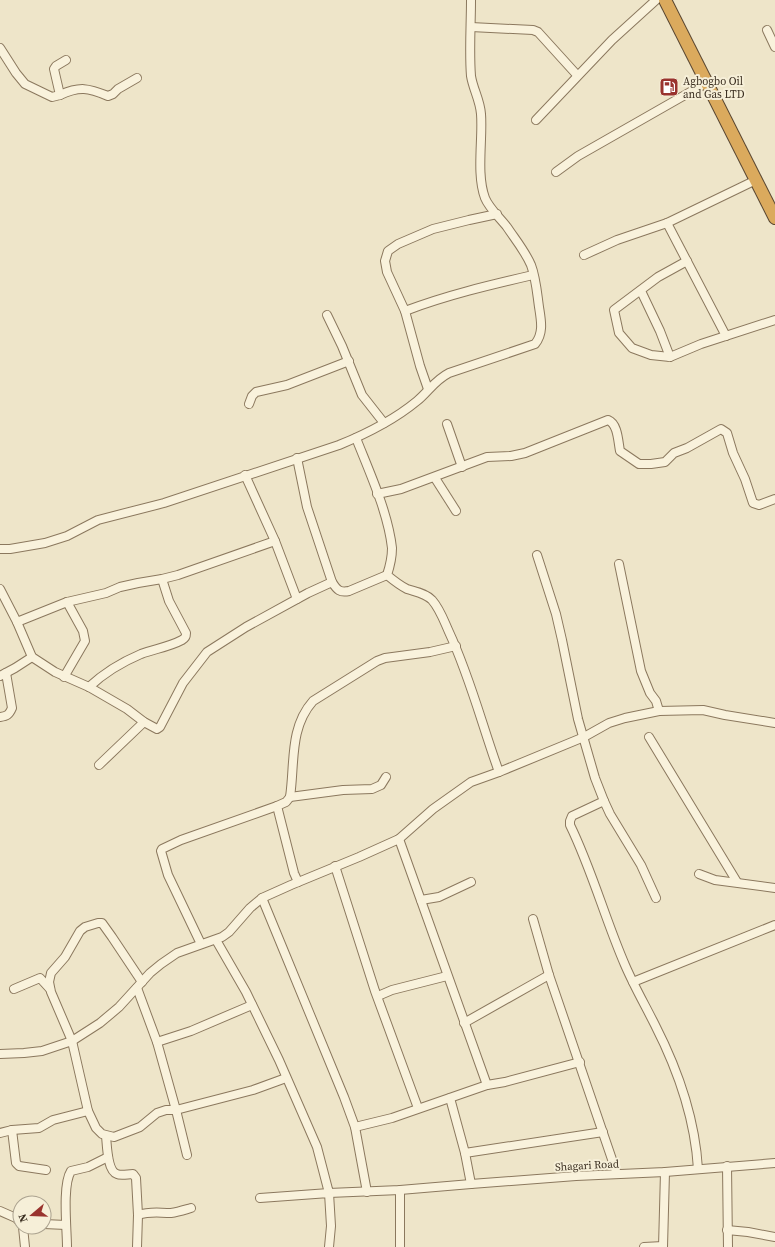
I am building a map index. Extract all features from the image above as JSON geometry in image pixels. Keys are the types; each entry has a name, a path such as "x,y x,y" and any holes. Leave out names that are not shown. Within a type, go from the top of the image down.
{"highway":[{"path":"665,0 775,218"}],"street":[{"path":"0,549 45,544 67,536 98,520 164,503 244,475 322,451 356,438 399,415 418,400 439,379 449,373 535,344 541,333 542,323 534,275 521,248 485,199 481,182 481,112 471,73 471,0"},
{"path":"536,120 577,75 652,2"},
{"path":"471,27 533,30 538,32 577,75"},
{"path":"767,30 775,47"},
{"path":"0,48 25,84 52,97 73,89 81,88 108,96 137,78"},
{"path":"60,94 54,69 66,60"},
{"path":"556,172 584,153 706,83"},
{"path":"584,254 617,240 667,223 756,180"},
{"path":"428,389 405,311 387,272 385,260 388,251 398,244 434,229 497,214"},
{"path":"667,223 726,336"},
{"path":"687,261 658,277 614,310 619,333 632,348 651,356 670,358 701,344 775,320"},
{"path":"405,311 433,300 480,287 534,275"},
{"path":"641,291 660,331 670,358"},
{"path":"327,315 362,395 384,422"},
{"path":"249,404 252,396 256,392 288,385 348,361"},
{"path":"377,494 401,489 435,478 487,458 525,453 608,420 613,424 615,429 620,451 639,464 651,464 666,461 674,453 687,448 721,429 727,433 733,454 754,503 759,505 775,499"},
{"path":"446,424 462,467"},
{"path":"297,458 307,507 332,582 337,590 343,592 357,589 387,575 391,565 392,549 390,535 377,494 356,438"},
{"path":"244,475 275,541 297,599"},
{"path":"435,478 456,511"},
{"path":"17,622 67,602 106,593 120,587 162,579 275,541"},
{"path":"537,555 556,614 578,719 604,801 618,828 641,865 656,898"},
{"path":"619,564 641,671 645,683 656,701 659,711"},
{"path":"387,575 399,585 421,592 431,599 443,617 469,680 499,772"},
{"path":"89,687 101,676 125,662 141,654 177,642 186,637 186,633 169,601 162,579"},
{"path":"0,589 32,656 64,677 89,687 127,709 144,722 156,729 159,729 183,683 207,652 246,627 332,582"},
{"path":"64,677 85,641 83,631 67,602"},
{"path":"201,944 168,875 161,851 162,849 181,840 286,802 290,797 292,785 294,744 306,710 313,701 385,658 430,652 456,646"},
{"path":"0,717 7,716 12,708 3,674 32,656"},
{"path":"0,1054 42,1051 72,1041 100,1024 119,1007 161,964 177,953 216,940 229,932 250,908 262,898 399,839 433,809 471,782 584,737 609,723 659,711 702,710 775,723"},
{"path":"99,765 144,722"},
{"path":"649,737 737,882"},
{"path":"290,797 331,791 372,789 381,785 386,777"},
{"path":"604,801 572,816 570,824 584,855 617,947 656,1027 684,1093 695,1137 698,1169"},
{"path":"277,806 294,873 298,882"},
{"path":"399,839 487,1085"},
{"path":"335,866 378,996 418,1108"},
{"path":"699,874 715,880 775,888"},
{"path":"421,900 439,897 471,882"},
{"path":"262,898 344,1097 354,1127 367,1192"},
{"path":"533,919 549,975 580,1062 617,1174"},
{"path":"187,1155 176,1110 157,1042 139,985 102,923 85,926 75,939 65,957 51,973 49,982 51,992 72,1041 88,1111 96,1128 106,1136 114,1137 140,1127 157,1113 166,1110 176,1110 254,1090 286,1078"},
{"path":"633,982 775,924"},
{"path":"216,940 227,957 279,1060 317,1147 329,1193 331,1226 329,1247"},
{"path":"464,1023 549,975"},
{"path":"378,996 392,990 447,976"},
{"path":"14,989 40,978 51,992"},
{"path":"157,1042 191,1031 252,1005"},
{"path":"354,1127 392,1118 487,1085 505,1082 580,1062"},
{"path":"450,1098 465,1152 471,1184"},
{"path":"0,1133 12,1130 39,1128 57,1119 88,1111"},
{"path":"12,1130 16,1163 19,1166 46,1170"},
{"path":"465,1152 603,1132"},
{"path":"106,1136 108,1157 113,1172 117,1175 133,1174 136,1178 138,1215 137,1247"},
{"path":"67,1247 66,1225 68,1176 71,1171 88,1167 108,1157"},
{"name":"Shagari Road","path":"260,1198 665,1172 775,1163"},
{"path":"727,1166 728,1247"},
{"path":"644,1247 662,1247 665,1172"},
{"path":"400,1190 400,1247"},
{"path":"138,1215 154,1211 171,1213 179,1212 191,1208"},
{"path":"0,1211 12,1216"},
{"path":"52,1224 66,1225"},
{"path":"727,1230 775,1237"},
{"path":"24,1235 25,1247"}],"place":[{"name":"Agbogbo Oil and Gas LTD","path":"669,87"}]}
